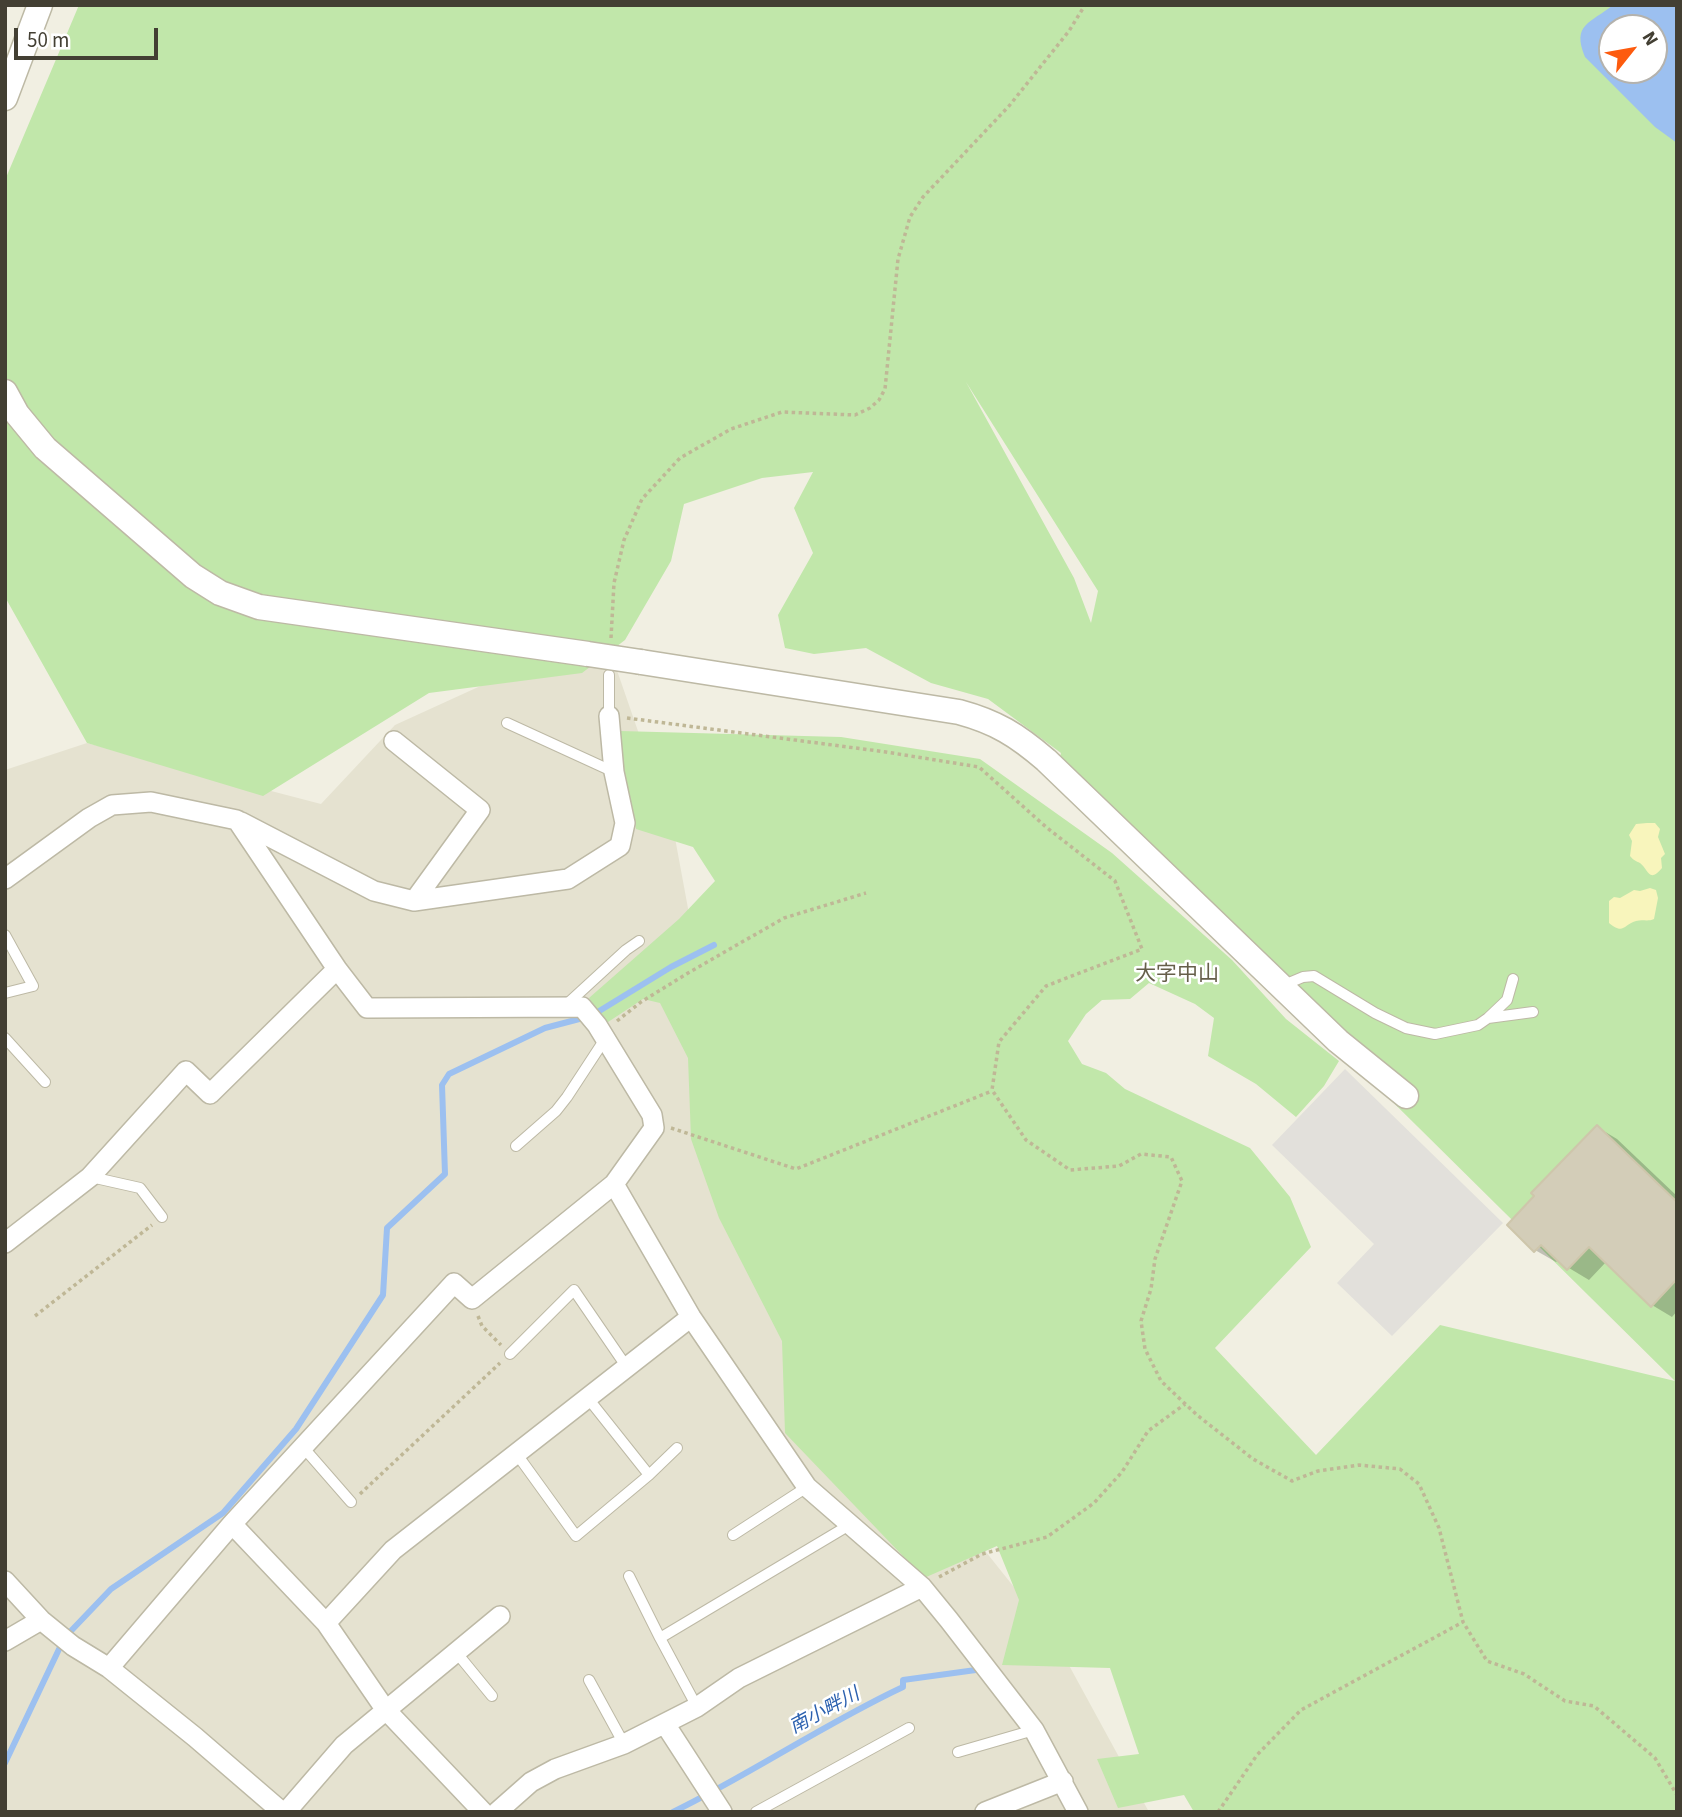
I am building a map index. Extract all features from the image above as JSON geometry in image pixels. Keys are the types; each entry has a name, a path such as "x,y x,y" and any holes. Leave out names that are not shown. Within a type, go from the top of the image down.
{"street":[{"path":"5,98 40,5"},
{"path":"5,392 18,414 45,448 193,576 220,593 259,607 588,654 959,712 987,720 1019,736 1338,1041 1406,1096"},
{"path":"5,879 89,818 112,805 151,802 237,820 374,891 414,901 568,878 620,846 625,823 614,772 608,716"},
{"path":"394,741 480,810 414,901"},
{"path":"109,1668 232,1524 454,1283 472,1299 614,1184 654,1128 652,1115 604,1036 582,1007 368,1008 337,968 237,820"},
{"path":"5,1243 90,1177 186,1071 210,1094 337,968"},
{"path":"614,1184 691,1317 807,1486 922,1587 1034,1730 1078,1812"},
{"path":"326,1623 393,1550 691,1317"},
{"path":"232,1524 326,1623 385,1709 483,1812"},
{"path":"5,1581 41,1620 73,1646 109,1668 284,1812 344,1745 500,1616"},
{"path":"497,1812 531,1782 555,1769 624,1744 665,1724 697,1707 740,1678 922,1587"},
{"path":"5,1641 41,1620"},
{"path":"665,1724 722,1812"},
{"path":"985,1812 1063,1781"}],"lane":[{"path":"608,716 609,675"},
{"path":"507,723 614,772"},
{"path":"5,935 33,986 5,993"},
{"path":"562,1009 639,941"},
{"path":"1281,986 1303,977 1314,976 1375,1013 1406,1028 1435,1034 1478,1025 1488,1018 1507,1000 1513,979"},
{"path":"1488,1018 1533,1012"},
{"path":"516,1146 556,1111 604,1036"},
{"path":"5,1038 45,1082"},
{"path":"90,1177 140,1188 162,1217"},
{"path":"510,1354 574,1290 626,1366"},
{"path":"587,1396 649,1475"},
{"path":"303,1447 351,1502"},
{"path":"516,1453 576,1536 677,1448"},
{"path":"733,1535 807,1486"},
{"path":"660,1638 852,1524"},
{"path":"629,1576 697,1707"},
{"path":"456,1652 492,1696"},
{"path":"589,1680 624,1744"},
{"path":"756,1812 909,1728"},
{"path":"958,1752 1034,1730"}],"path":[{"path":"609,675 614,583 624,540 642,499 680,458 731,429 782,412 855,415 879,400 885,389 898,259 910,217 923,197 1009,106 1069,31 1085,5"},
{"path":"608,716 886,752 979,767 1046,827 1115,881 1142,949 1046,986 999,1042 992,1090 1026,1140 1069,1170 1119,1166 1141,1154 1171,1157 1182,1181 1155,1259 1151,1289 1141,1321 1145,1349 1161,1381 1253,1459 1292,1481 1318,1471 1359,1465 1400,1469 1419,1484 1439,1528 1463,1622 1487,1661 1524,1674 1565,1701 1594,1706 1655,1758 1677,1795"},
{"path":"604,1036 641,1002 784,918 866,893"},
{"path":"653,1122 796,1169 992,1090"},
{"path":"35,1316 162,1217"},
{"path":"351,1502 510,1354 482,1326 472,1299"},
{"path":"922,1587 982,1554 1047,1537 1094,1503 1122,1472 1148,1431 1186,1404"},
{"path":"1218,1812 1257,1755 1301,1710 1463,1622"}],"shaded area":[{"path":"603,630 675,838 753,1260 1053,1636 1149,1812 5,1812 5,770 87,743 321,804 395,725"},
{"path":"1345,1069 1503,1223 1392,1336 1337,1283 1374,1244 1272,1145"}],"green space":[{"path":"79,5 1677,5 1677,1812 1194,1812 1184,1795 1118,1808 1097,1759 1139,1754 1110,1668 1002,1665 1019,1600 997,1546 924,1578 785,1433 782,1341 719,1218 691,1139 688,1058 660,1003 643,999 605,1024 589,998 679,919 715,881 693,847 636,829 615,739 620,731 841,737 980,759 1112,853 1232,960 1286,1019 1339,1061 1324,1086 1296,1117 1256,1084 1208,1056 1214,1018 1195,1004 1149,983 1130,999 1102,1000 1086,1014 1068,1041 1082,1064 1106,1073 1125,1089 1250,1148 1290,1197 1311,1247 1215,1348 1316,1455 1440,1325 1675,1381 1245,956 1055,775 1061,753 988,699 931,683 866,648 814,654 785,648 778,615 813,553 794,508 813,472 762,478 684,504 671,561 625,640 582,673 429,693 263,796 87,743 5,597 5,180","holes":["966,382 1098,591 1091,623 1074,578"]}],"sand":[{"path":"1655,823 1660,829 1658,837 1665,854 1661,858 1662,868 1651,875 1630,856 1632,841 1629,835 1636,824"},
{"path":"1634,890 1656,890 1658,898 1654,919 1636,921 1621,929 1609,923 1609,901"}],"water":[{"path":"1613,5 1677,5 1677,143 1655,127 1612,84 1668,84 1668,14 1601,14"},
{"path":"1598,16 1598,70 1585,57 1581,46 1582,31"}],"building":[{"path":"1597,1125 1677,1202 1677,1279 1651,1307 1589,1247 1567,1270 1541,1245 1534,1252 1507,1225 1534,1196 1531,1193"}],"waterway":[{"path":"596,1013 671,967 714,945"},
{"path":"69,1633 111,1589 223,1513 296,1429 383,1295 387,1228 445,1174 442,1085 449,1074 545,1028 583,1018"},
{"path":"5,1763 61,1645"},
{"name":"南小畔川","path":"673,1812 903,1687 903,1680 983,1669"}],"district":[{"name":"大字中山","path":"1177,975"}]}
